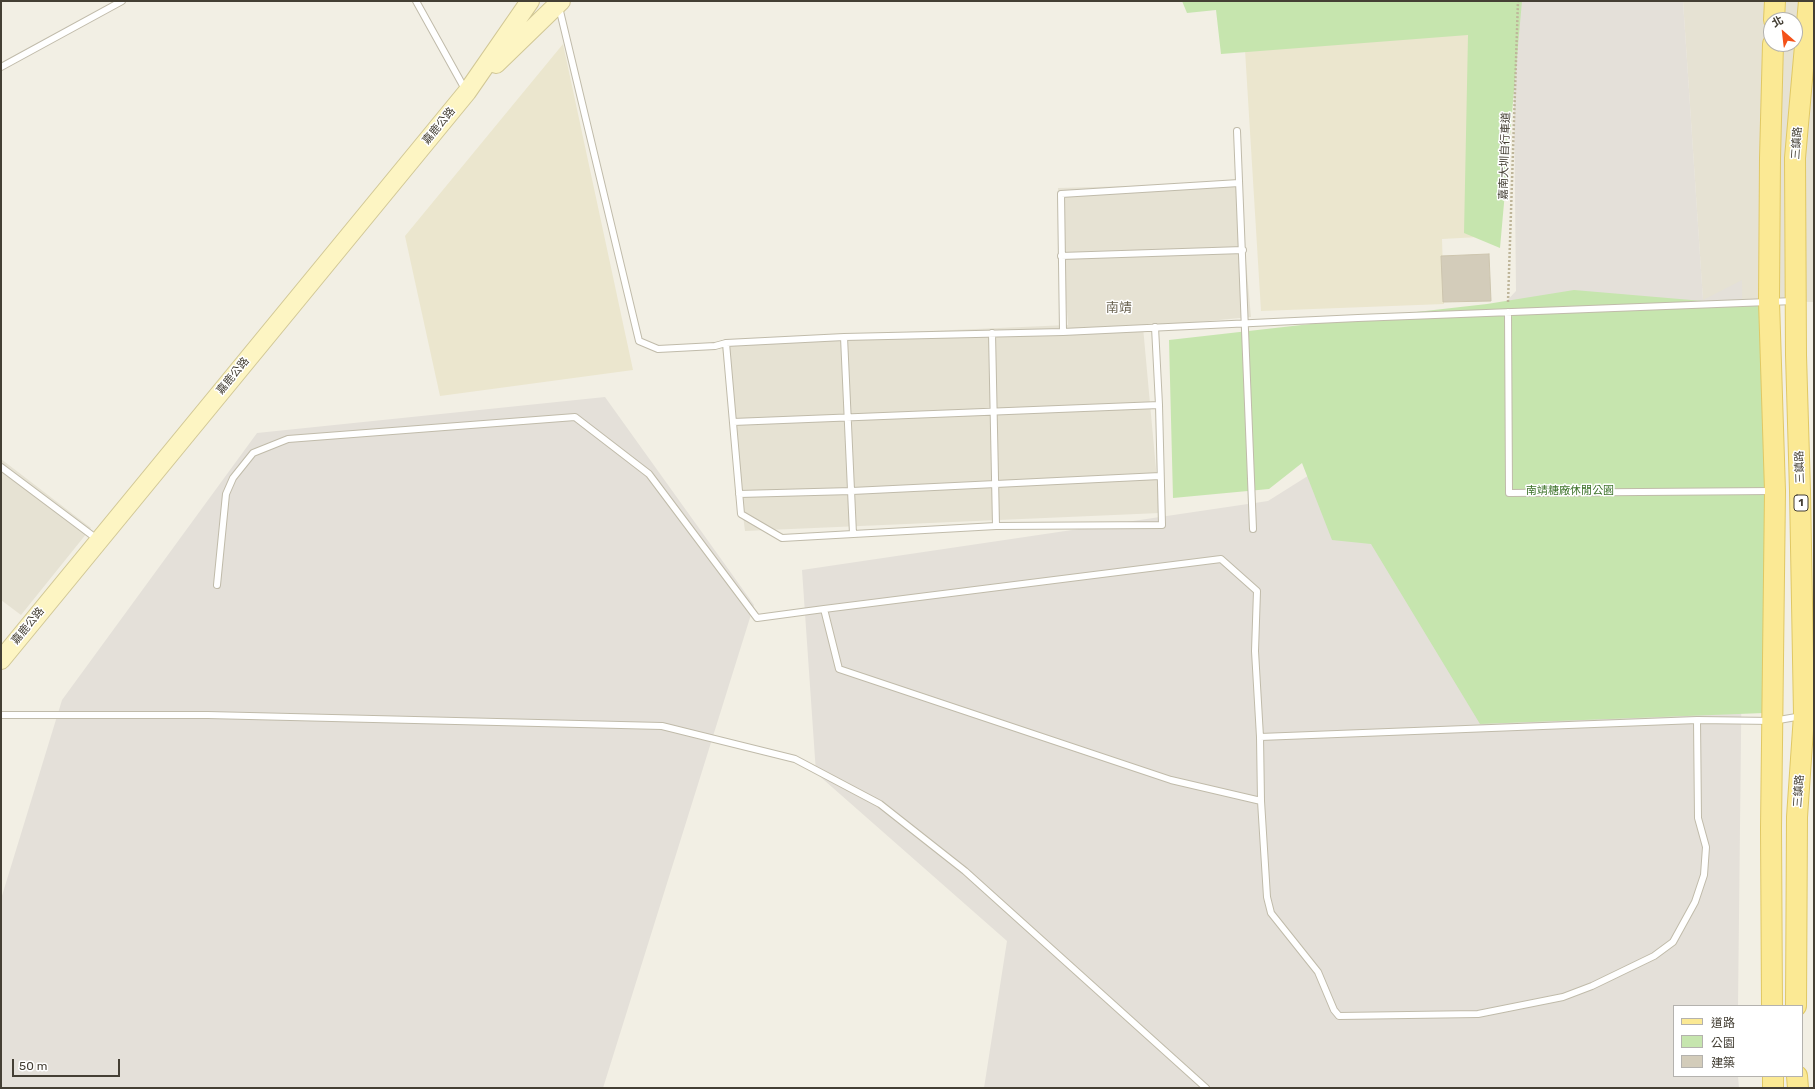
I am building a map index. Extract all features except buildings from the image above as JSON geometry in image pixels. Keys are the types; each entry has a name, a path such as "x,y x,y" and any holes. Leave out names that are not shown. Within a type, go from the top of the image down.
{"main road":[{"name":"嘉鹿公路","path":"1,660 467,92 530,1"},
{"path":"1774,12 1775,1"},
{"name":"三鎮路","path":"1796,1005 1797,817 1804,715 1795,300 1795,158 1809,1"},
{"name":"嘉鹿公路","path":"467,92 560,2"},
{"path":"1772,1005 1771,828 1775,491 1769,301 1773,52"},
{"path":"1770,158 1795,158"},
{"path":"1773,1077 1773,1088"},
{"path":"1797,1077 1798,1088"}],"lane":[{"path":"1,67 122,1"},
{"path":"416,1 467,92"},
{"path":"560,2 639,341 658,349 716,346 726,343 844,337 1063,332 1795,300"},
{"path":"1237,130 1246,323 1253,529"},
{"path":"1063,332 1060,194 1239,184"},
{"path":"1061,256 1242,250"},
{"path":"1508,312 1509,493 1775,491"},
{"path":"726,343 741,514 782,538 996,526 1162,525 1159,405 1155,327"},
{"path":"992,333 996,526"},
{"path":"844,337 849,416 853,534"},
{"path":"733,422 849,416 1159,405"},
{"path":"217,586 226,494 233,478 254,453 288,439 575,417 649,474 757,618 1221,559 1257,591 1255,651 1260,737 1261,801 1267,897 1271,913 1318,972 1334,1010 1339,1016 1478,1014 1563,997 1592,986 1654,956 1673,942 1695,902 1704,876 1706,861 1706,847 1698,818 1698,720"},
{"path":"1,467 98,540"},
{"path":"739,494 852,491 1160,476"},
{"path":"824,609 839,669 1171,780 1261,801"},
{"path":"1,715 208,715 662,726 795,759 880,804 964,871 1206,1088"},
{"path":"1260,737 1698,720 1773,721 1804,715"}],"path":[{"name":"嘉南大圳自行車道","path":"1508,312 1518,1"}],"shaded area":[{"path":"1513,1 1683,1 1703,300 1742,280 1744,467 1738,1005 1673,1005 1673,1077 1738,1077 1739,1088 984,1088 1007,941 816,773 802,570 1268,501 1392,423 1516,291"},
{"path":"1683,1 1814,1 1814,302 1703,301"},
{"path":"1481,23 1498,236 1442,239 1444,304 1261,311 1245,50"},
{"path":"563,44 633,370 440,396 405,236"},
{"path":"1239,183 1251,317 1143,327 1160,513 745,531 721,340 1068,325 1058,188"},
{"path":"605,397 754,605 603,1088 1,1088 1,899 62,700 257,433"},
{"path":"1,459 91,528 21,615 1,600"}],"green space":[{"path":"1182,1 1522,1 1500,248 1464,233 1468,35 1221,54 1216,10 1187,13"},
{"name":"南靖糖廠休閒公園","path":"1574,290 1703,301 1770,302 1764,713 1480,724 1371,544 1332,540 1302,463 1269,489 1173,498 1169,340 1487,304"}],"district":[{"name":"南靖","path":"1119,308"}]}
